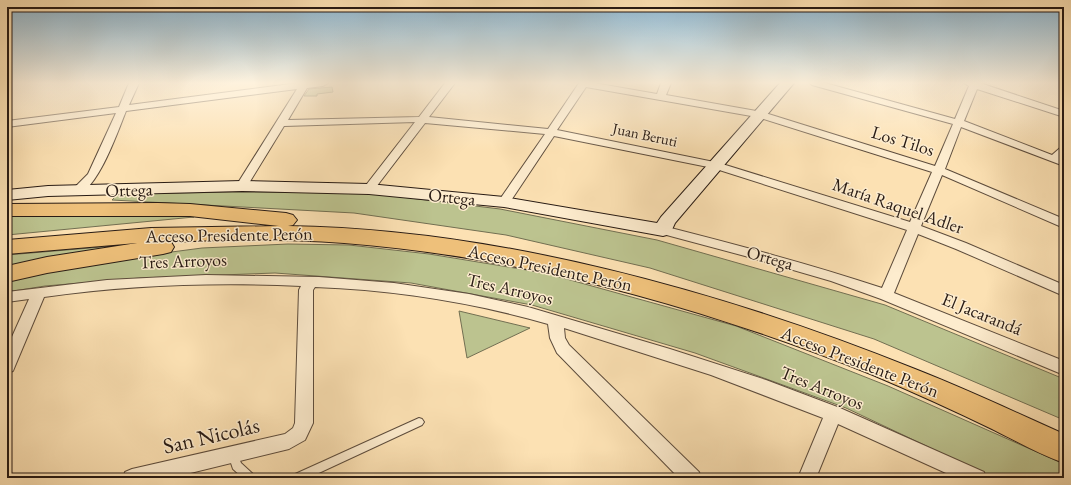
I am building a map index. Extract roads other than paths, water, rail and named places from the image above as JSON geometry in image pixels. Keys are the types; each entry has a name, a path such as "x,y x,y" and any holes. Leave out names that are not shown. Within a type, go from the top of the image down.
{"highway":[{"path":"7,210 190,210 295,227"},
{"name":"Acceso Presidente Perón","path":"7,238 146,225 418,229 477,237 574,258 690,288 784,317 882,354 1064,434"},
{"path":"7,274 47,265 295,227"},
{"name":"Acceso Presidente Perón","path":"7,247 169,234 237,232 295,227 472,250 523,259 635,285 800,337 886,369 1064,449"}],"street":[{"path":"77,191 93,175 124,106"},
{"path":"7,124 146,106"},
{"path":"242,186 291,106"},
{"path":"369,189 433,106"},
{"path":"504,202 569,106"},
{"name":"Los Tilos","path":"710,106 759,114 938,170 1064,224"},
{"path":"663,230 667,221 767,106"},
{"path":"896,106 959,123 1064,164"},
{"path":"886,295 965,106"},
{"path":"1039,106 1064,114"},
{"name":"Juan Beruti","path":"281,123 423,120 552,131 715,165"},
{"path":"1053,159 1064,150"},
{"name":"María Raquel Adler","path":"715,165 914,228 961,246 1064,291"},
{"name":"Ortega","path":"7,195 48,191 242,186 369,189 504,202 663,230 773,259 886,295"},
{"name":"Tres Arroyos","path":"7,297 102,285 222,279 261,279 396,289 466,299 556,320 693,361 834,413 978,478"},
{"name":"San Nicolás","path":"132,478 289,441 300,434 304,423 306,290 310,282"},
{"path":"7,366 40,292"},
{"name":"El Jacarandá","path":"886,295 1064,368"},
{"path":"556,320 558,342 563,349 692,478"},
{"path":"807,478 834,413"}],"lane":[{"path":"297,478 419,422"},
{"path":"233,454 237,466 250,478"}]}
